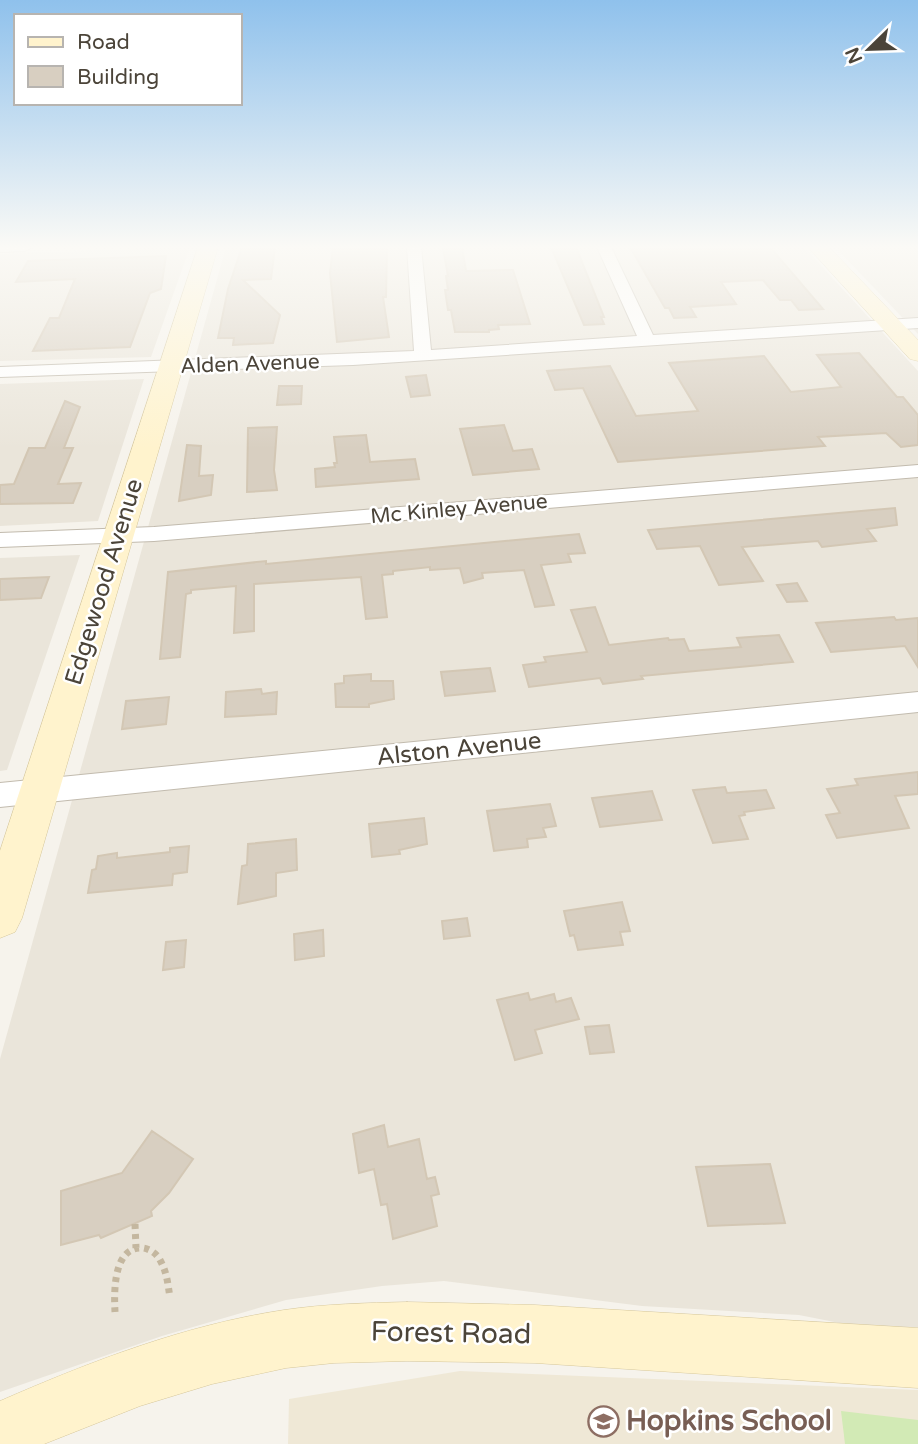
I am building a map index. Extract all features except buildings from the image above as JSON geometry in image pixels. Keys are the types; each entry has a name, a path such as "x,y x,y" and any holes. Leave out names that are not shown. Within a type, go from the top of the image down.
{"street":[{"name":"Edgewood Avenue","path":"0,918 187,314"},
{"path":"420,314 423,356"},
{"path":"635,314 647,340"},
{"path":"881,314 918,354"},
{"name":"Alden Avenue","path":"0,372 423,356 918,323"},
{"name":"Mc Kinley Avenue","path":"0,540 118,536 918,471"},
{"name":"Alston Avenue","path":"0,795 918,702"},
{"name":"Forest Road","path":"0,1432 58,1406 174,1366 237,1348 338,1333 394,1330 531,1333 918,1358"}],"path":[{"path":"135,1224 136,1248"},
{"path":"115,1312 116,1276 124,1257 136,1248 148,1249 156,1254 163,1268 170,1298"}],"shaded area":[{"path":"0,314 166,314 151,357 0,361"},
{"path":"207,314 866,314 918,371 918,1327 870,1329 799,1315 642,1306 444,1281 382,1286 286,1300 162,1336 0,1392 0,1059"},
{"path":"899,314 918,314 918,334"},
{"path":"144,379 98,521 0,526 0,384"},
{"path":"80,555 7,770 0,771 0,558"},
{"name":"Hopkins School","path":"460,1371 918,1390 918,1444 288,1444 289,1399"}],"green space":[{"path":"841,1411 918,1420 918,1444 845,1444"}],"place":[{"name":"Hopkins School","path":"603,1421"}]}
